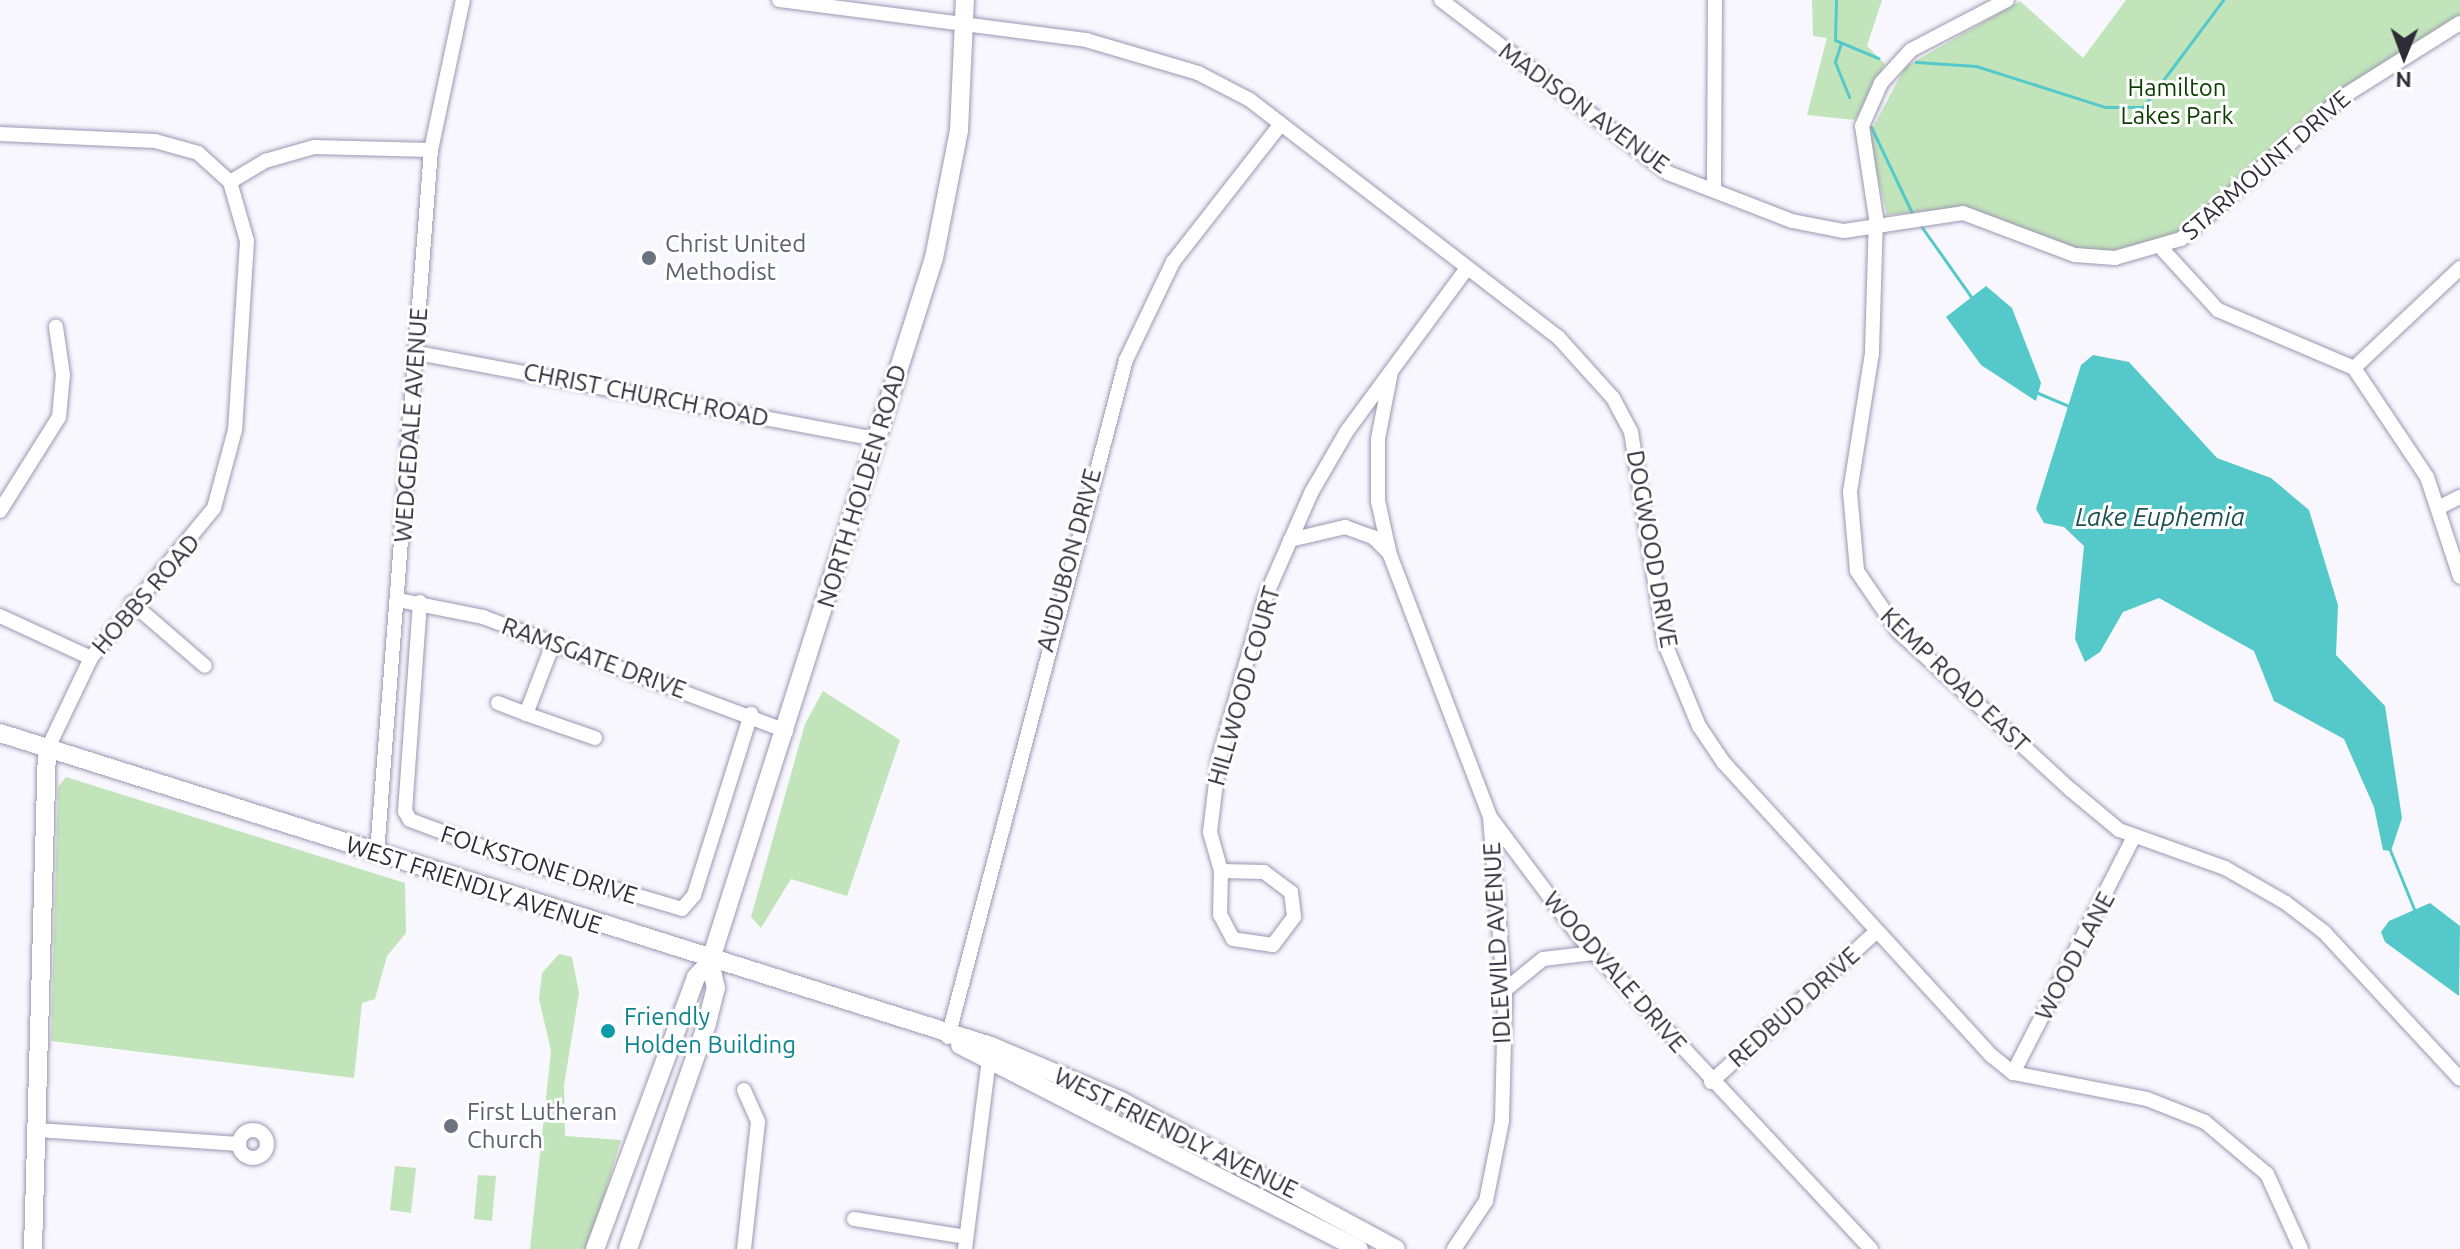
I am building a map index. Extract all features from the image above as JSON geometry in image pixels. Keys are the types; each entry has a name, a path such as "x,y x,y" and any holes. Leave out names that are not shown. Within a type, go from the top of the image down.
{"main road":[{"name":"NORTH HOLDEN ROAD","path":"595,1249 691,988 710,962 786,731 950,188 965,0"},
{"name":"WEST FRIENDLY AVENUE","path":"0,733 948,1037 1121,1101 1396,1249"},
{"name":"HOBBS ROAD","path":"33,1249 47,750"},
{"name":"NORTH HOLDEN ROAD","path":"628,1249 707,1023 716,988 710,962"},
{"name":"WEST FRIENDLY AVENUE","path":"989,1054 1359,1249"}],"street":[{"name":"WEDGEDALE AVENUE","path":"377,853 431,150 463,0"},
{"name":"DOGWOOD DRIVE","path":"779,0 964,25 1156,57 1250,100 1558,337 1613,398 1638,456 1665,644 1699,726 1724,763 1877,931 2013,1073"},
{"name":"MADISON AVENUE","path":"1441,0 1668,173 1714,187 1821,229 1875,229"},
{"path":"1714,187 1715,0"},
{"name":"KEMP ROAD EAST","path":"2007,0 1911,50 1881,83 1860,141 1875,229 1870,368 1850,492 1857,571 1898,631 2071,790 2134,837 2225,868 2286,903 2324,932 2460,1079"},
{"name":"STARMOUNT DRIVE","path":"1875,229 1963,213 2075,255 2115,258 2163,250 2210,217 2344,96 2460,23"},
{"name":"AUDUBON DRIVE","path":"948,1037 1126,360 1173,262 1281,124"},
{"path":"0,134 175,143 230,182 265,161 314,147 431,150"},
{"name":"HOBBS ROAD","path":"47,750 91,658 132,603 203,528 231,455 247,241 230,182"},
{"path":"2163,250 2218,310 2354,368 2440,507 2460,577"},
{"name":"HILLWOOD COURT","path":"1221,871 1276,876 1291,892 1294,917 1273,945 1243,944 1226,928 1221,871 1210,832 1219,758 1265,598 1290,540 1347,431 1467,268"},
{"path":"2354,368 2460,268"},
{"path":"0,511 59,417 63,375 56,327"},
{"name":"CHRIST CHURCH ROAD","path":"417,353 875,439"},
{"name":"WOODVALE DRIVE","path":"1391,372 1378,439 1378,501 1390,555 1490,817 1594,953 1711,1082 1871,1249"},
{"path":"2440,507 2460,497"},
{"path":"1290,540 1345,527 1373,537 1390,555"},
{"name":"RAMSGATE DRIVE","path":"398,600 420,602 553,644 751,714 786,731"},
{"name":"FOLKSTONE DRIVE","path":"420,602 405,811 410,820 517,860 682,909 694,895 751,714"},
{"path":"132,603 205,666"},
{"path":"0,616 91,658"},
{"path":"526,714 553,644"},
{"path":"498,703 595,738"},
{"name":"IDLEWILD AVENUE","path":"1454,1249 1486,1201 1499,1152 1505,990 1490,817"},
{"name":"WOOD LANE","path":"2013,1073 2134,837"},
{"name":"REDBUD DRIVE","path":"1711,1082 1877,931"},
{"path":"1505,990 1543,959 1594,953"},
{"path":"854,1219 966,1243 989,1054"},
{"path":"2013,1073 2147,1099 2205,1122 2267,1174 2301,1249"},
{"path":"744,1090 758,1122 744,1249"},
{"path":"38,1130 239,1144"}],"green space":[{"path":"1812,0 1882,0 1867,46 1885,64 1855,120 1807,115 1827,38 1813,36"},
{"name":"Hamilton Lakes Park","path":"2126,0 2460,0 2460,16 2338,92 2178,233 2113,253 2075,248 1965,207 1887,215 1868,137 1905,67 2020,1 2083,58"},
{"path":"823,691 900,740 847,896 791,879 761,928 751,917 805,724"},
{"path":"66,777 405,883 406,933 387,956 375,999 362,1003 354,1078 51,1041 58,787"},
{"path":"559,954 572,957 579,993 564,1085 565,1136 621,1140 588,1249 530,1249 551,1051 539,999 542,973"},
{"path":"395,1166 416,1168 411,1213 390,1210"},
{"path":"478,1175 496,1176 492,1221 474,1219"}],"water":[{"path":"1986,286 2012,308 2041,383 2036,401 1981,365 1946,317"},
{"name":"Lake Euphemia","path":"2093,355 2129,362 2217,458 2271,478 2309,510 2338,605 2336,655 2385,706 2402,818 2391,851 2383,850 2374,807 2344,739 2274,701 2254,651 2159,598 2123,612 2100,652 2085,662 2075,639 2084,546 2064,527 2044,523 2036,509 2081,365"},
{"path":"2430,903 2460,926 2459,996 2385,942 2381,932 2389,921"}],"waterway":[{"path":"1836,0 1835,40 1878,58"},
{"path":"1916,62 1976,66 2105,107 2143,107 2223,0"},
{"path":"1841,43 1835,62 1849,97"},
{"path":"1871,127 1914,217"},
{"path":"1921,226 1972,298"},
{"path":"2038,393 2068,406"},
{"path":"2390,850 2414,909"}],"place":[{"name":"Christ United Methodist","path":"649,258"},
{"name":"Friendly Holden Building","path":"608,1031"},
{"name":"First Lutheran Church","path":"451,1126"}]}
